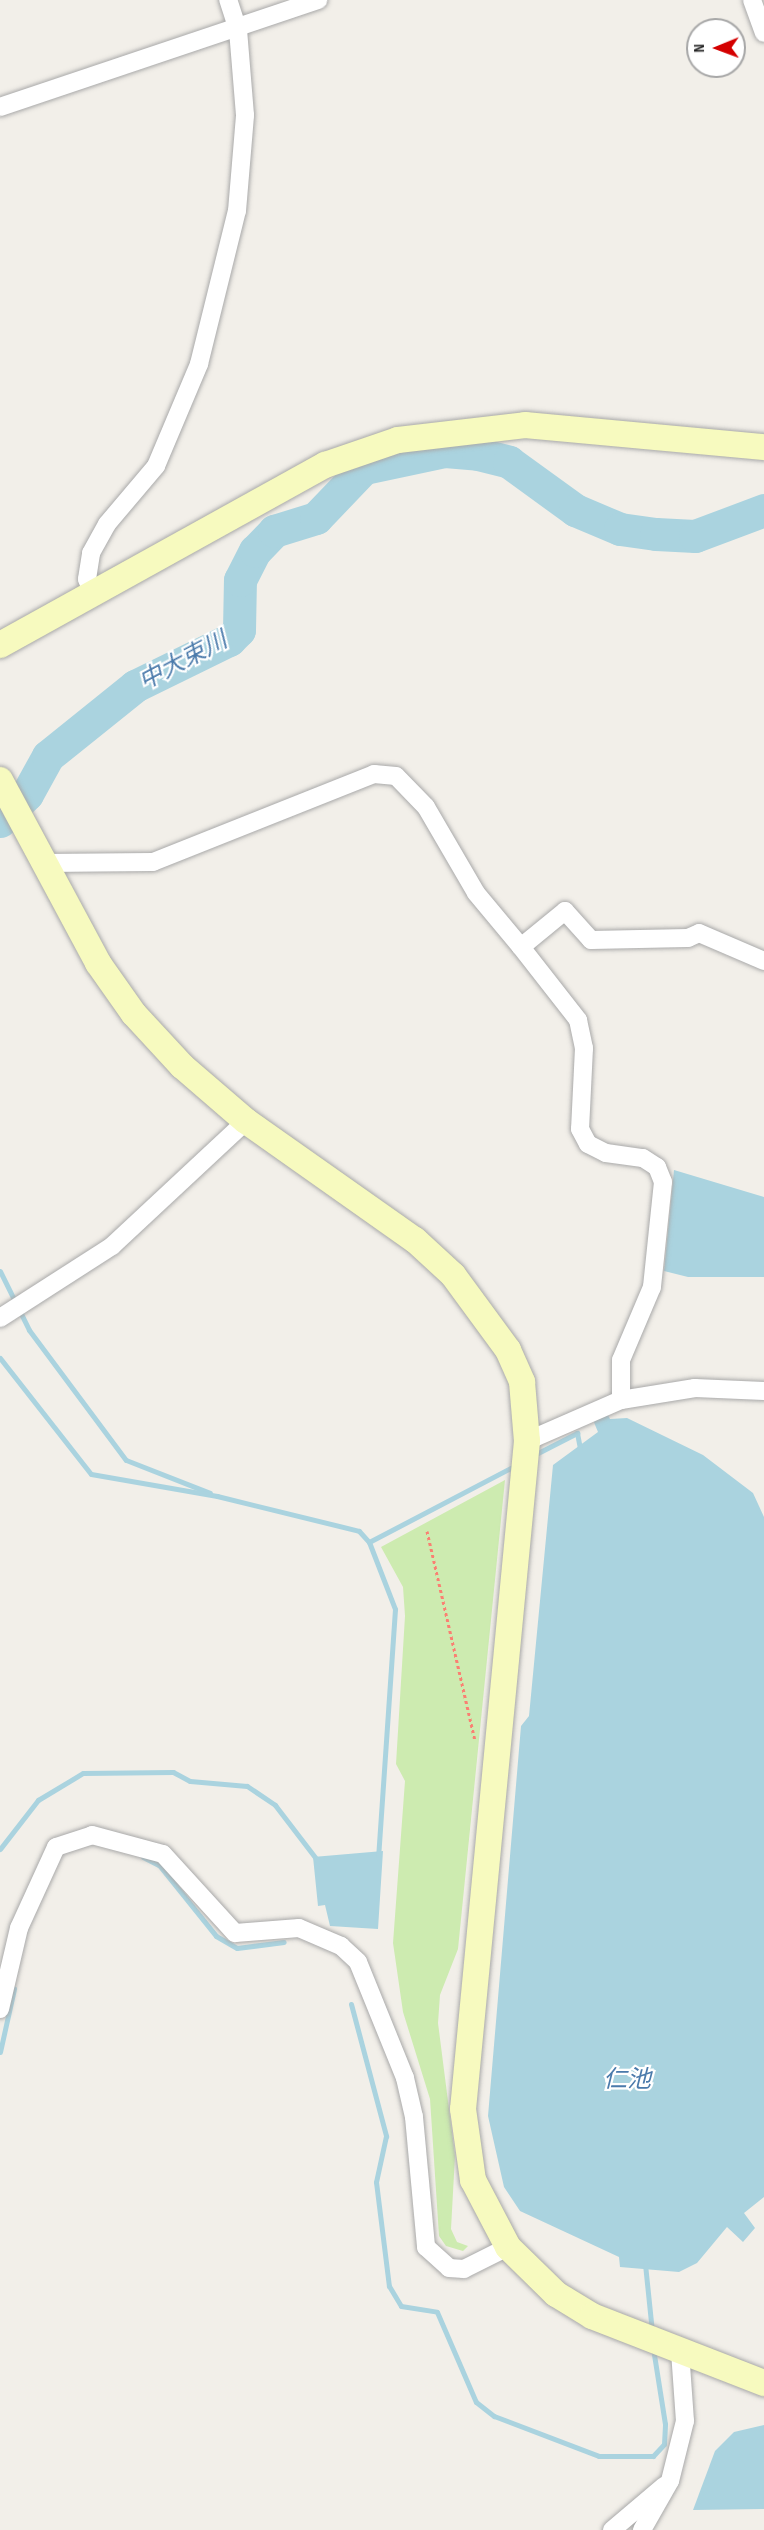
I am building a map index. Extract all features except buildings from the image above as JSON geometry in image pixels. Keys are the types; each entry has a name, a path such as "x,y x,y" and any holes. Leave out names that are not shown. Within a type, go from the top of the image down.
{"street":[{"path":"93,594 87,579 91,553 107,524 156,466 199,364 237,211 245,115 238,30 228,0"},
{"path":"0,107 238,30 318,0"},
{"path":"752,0 764,33"},
{"path":"0,645 325,465 398,440 525,425 764,447"},
{"path":"44,863 153,862 374,774 396,776 426,807 476,893 578,1020 584,1048 580,1129 588,1144 606,1153 643,1158 657,1167 663,1182 652,1287 621,1360 621,1400"},
{"path":"2,784 98,963 134,1014 182,1066 246,1121 415,1240 453,1275 508,1350 522,1382 526,1453 463,2109 473,2180 508,2247 556,2294 636,2334 764,2383"},
{"path":"521,947 565,911 591,940 688,938 699,933 764,961"},
{"path":"12,1310 112,1246 246,1121"},
{"path":"526,1453 621,1400 695,1388 764,1391"},
{"path":"0,2009 19,1928 56,1847 92,1835 163,1854 235,1933 299,1928 341,1946 358,1962 405,2078 414,2117 426,2247 449,2268 464,2269 508,2247"},
{"path":"642,2530 670,2481 685,2421 674,2350"},
{"path":"612,2530 670,2481"}],"path":[{"path":"427,1531 478,1750"}],"green space":[{"path":"505,1480 458,1949 440,1995 438,2023 455,2156 451,2229 457,2242 468,2246 463,2251 446,2246 439,2236 430,2099 403,2012 393,1943 405,1781 396,1764 405,1616 403,1587 381,1547"}],"water":[{"path":"674,1170 764,1197 764,1277 688,1277 664,1271"},
{"name":"仁池","path":"607,1413 610,1419 627,1418 703,1455 753,1493 764,1517 764,2197 744,2213 755,2228 743,2242 727,2227 697,2263 679,2272 620,2267 619,2257 520,2211 504,2187 488,2116 521,1726 529,1716 553,1465 598,1432 593,1420"},
{"path":"383,1851 378,1929 330,1926 325,1905 318,1906 313,1857"},
{"path":"764,2425 764,2509 693,2510 715,2451 734,2432"}],"waterway":[{"name":"中大束川","path":"0,821 27,794 48,756 135,686 229,640 239,630 240,580 255,551 274,531 316,518 364,468 445,451 478,454 509,462 575,510 620,529 656,534 695,536 764,510"},
{"path":"0,1271 29,1330 126,1460 210,1493"},
{"path":"0,1358 91,1474 217,1496 359,1531 369,1542 516,1465"},
{"path":"532,1456 577,1433 580,1448"},
{"path":"369,1542 395,1609 378,1857"},
{"path":"0,1849 38,1800 83,1773 173,1772 190,1781 247,1786 275,1805 317,1860"},
{"path":"143,1857 159,1865 216,1936 237,1948 284,1942"},
{"path":"0,2052 14,1989"},
{"path":"351,2004 386,2136 376,2182 389,2286 401,2306 437,2312 476,2402 494,2416 599,2456 653,2456 664,2444 665,2424 653,2348"},
{"path":"645,2264 652,2332"}]}
